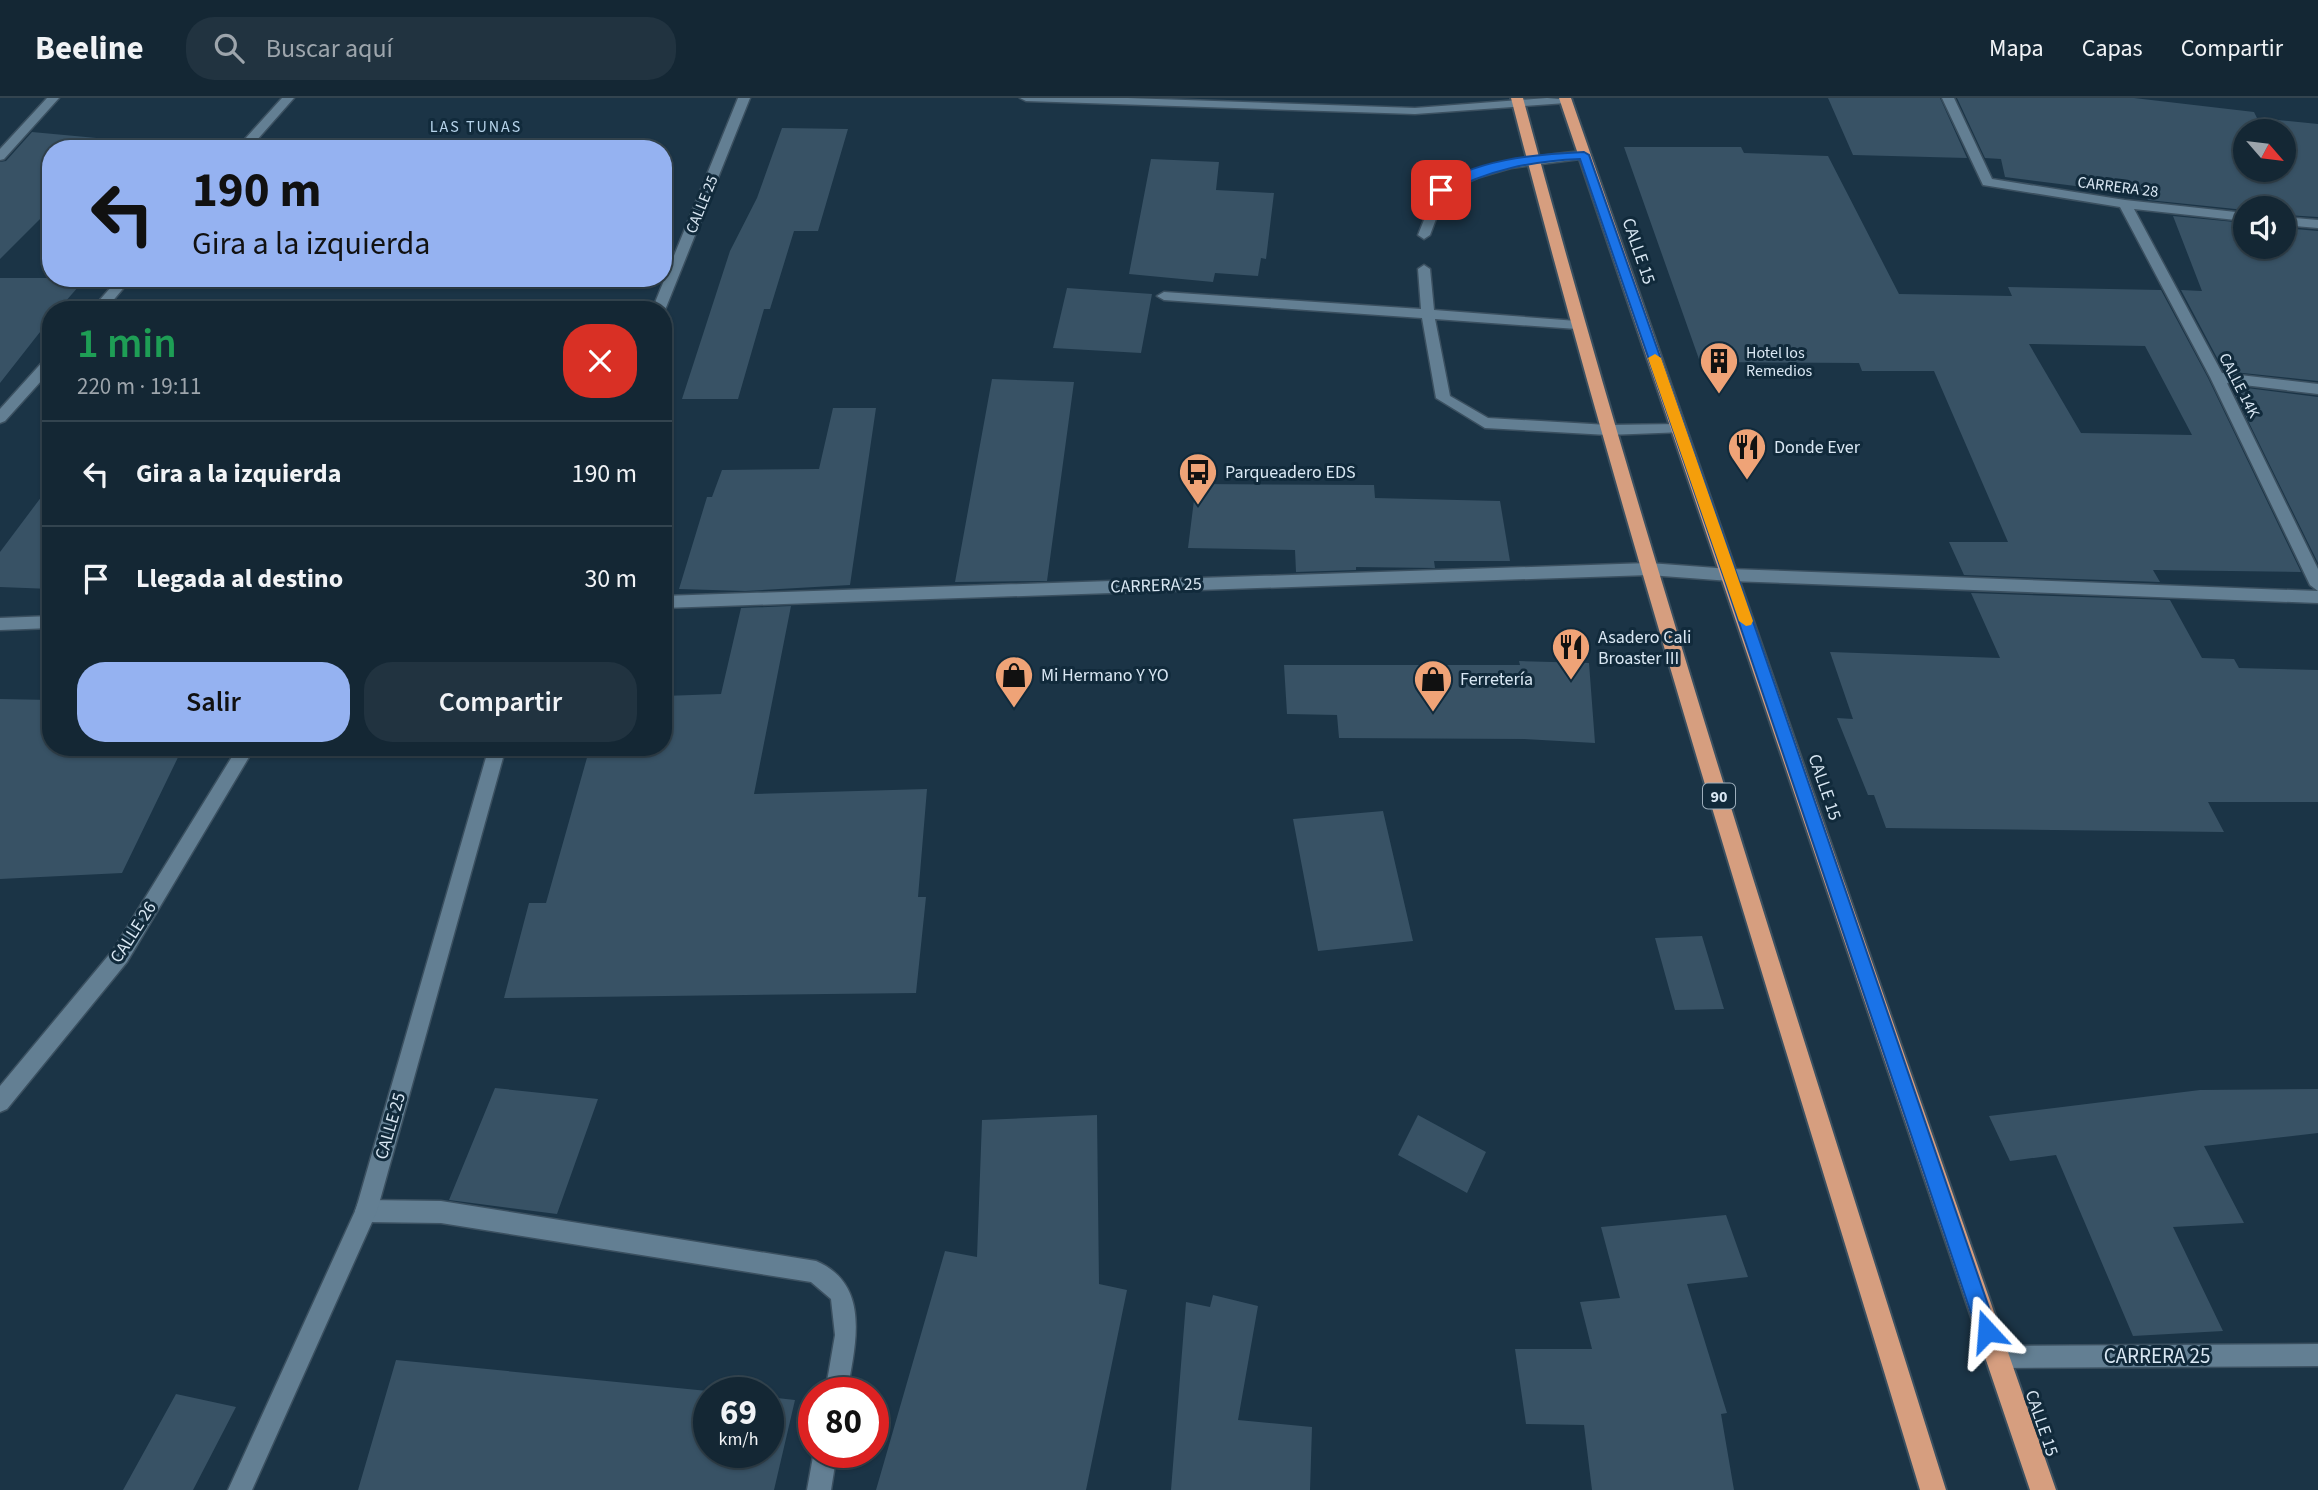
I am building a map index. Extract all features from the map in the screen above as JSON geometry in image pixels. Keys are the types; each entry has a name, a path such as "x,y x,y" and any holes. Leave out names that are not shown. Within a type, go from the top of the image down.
{"highway":[{"name":"CALLE 15","path":"1565,99 2043,1490"},
{"name":"90","path":"1518,100 1577,325 1649,569 1933,1490"}],"street":[{"path":"0,156 53,98"},
{"path":"250,140 288,98"},
{"name":"CALLE 25","path":"672,275 744,98"},
{"path":"1026,98 1415,111 1518,100 1565,99"},
{"name":"CARRERA 28","path":"1948,98 1987,182 2125,204 2233,216"},
{"path":"1424,235 1441,190 1472,174 1533,158 1584,155"},
{"name":"CALLE 14K","path":"2125,204 2217,377 2318,585"},
{"path":"2296,222 2318,224"},
{"path":"1424,269 1428,314 1443,398 1485,423 1608,430 1679,429"},
{"path":"105,301 117,287"},
{"path":"1164,296 1577,325"},
{"path":"0,418 42,371"},
{"path":"2217,377 2318,389"},
{"name":"CARRERA 25","path":"672,602 1649,569 1730,575 2318,597"},
{"path":"0,624 42,622"},
{"name":"CALLE 26","path":"0,1102 120,956 242,756"},
{"name":"CALLE 25","path":"240,1490 366,1211 495,756"},
{"path":"366,1211 441,1212 816,1272 841,1293 846,1335 839,1377"},
{"name":"CARRERA 25","path":"1996,1357 2318,1355"},
{"path":"819,1490 822,1468"}],"building":[{"path":"1828,98 1940,98 1967,158 1853,155"},
{"path":"1957,98 2134,98 2254,112 2257,118 2267,119 2233,119 2233,182 2296,182 2296,122 2318,124 2318,217 2296,216 2296,196 2233,196 2233,209 2148,200 2146,195 2005,177 2001,159 1985,158"},
{"path":"782,128 848,129 818,231 794,231 770,309 764,309 738,399 682,399 730,251 757,198"},
{"path":"32,132 118,140 42,140 42,217 0,259 0,162 6,161"},
{"path":"1624,147 1741,147 1744,153 1828,156 1899,294 2012,296 2008,287 2161,290 2208,378 2301,572 2153,570 2160,582 1964,575 1949,542 2008,542 1934,371 1862,371 1859,363 1700,362","holes":["2029,344 2145,346 2192,435 2081,433"]},
{"path":"1151,159 1219,162 1216,190 1274,193 1266,259 1261,258 1258,276 1215,273 1213,282 1129,274"},
{"path":"2173,216 2233,222 2233,259 2296,259 2296,229 2318,231 2318,381 2224,371 2181,290 2202,291"},
{"path":"0,278 42,278 42,287 78,287 66,301 42,301 42,329 0,383"},
{"path":"1067,288 1152,294 1141,353 1053,348"},
{"path":"992,379 1074,382 1047,581 955,582"},
{"path":"2231,386 2318,397 2318,563"},
{"path":"833,408 876,408 850,585 745,591 679,589 707,497 712,497 722,470 819,469"},
{"path":"1196,484 1374,485 1375,498 1500,501 1510,561 1434,561 1435,568 1356,567 1356,570 1296,572 1295,550 1188,548"},
{"path":"42,496 42,589 0,587 0,552"},
{"path":"1971,593 2170,600 2202,658 2234,659 2239,668 2318,670 2318,802 2208,802 2224,832 1886,828 1874,795 1868,795 1837,718 1853,719 1830,652 2000,658"},
{"path":"791,606 754,794 927,789 918,897 926,897 916,993 504,998 529,903 546,903 587,756 672,756 672,696 721,694 741,608"},
{"path":"1519,661 1589,663 1595,743 1524,739 1339,738 1337,715 1287,714 1284,665 1520,665"},
{"path":"0,699 42,700 42,756 179,756 122,873 0,879"},
{"path":"1383,811 1413,941 1318,951 1293,819"},
{"path":"1702,936 1724,1009 1675,1010 1655,938"},
{"path":"495,1088 598,1099 557,1214 449,1200"},
{"path":"2318,1089 2318,1133 2204,1146 2244,1223 2173,1227 2223,1331 2133,1336 2056,1155 2010,1161 1989,1116 2200,1090"},
{"path":"1097,1115 1099,1284 1127,1290 1086,1490 876,1490 882,1468 889,1468 889,1445 945,1251 977,1257 982,1120"},
{"path":"1418,1115 1486,1152 1467,1193 1398,1155"},
{"path":"1726,1215 1748,1277 1687,1284 1727,1413 1721,1414 1734,1490 1592,1490 1584,1425 1526,1424 1515,1349 1592,1349 1580,1302 1620,1298 1601,1227"},
{"path":"1213,1295 1258,1306 1238,1420 1312,1427 1310,1490 1171,1490 1186,1302 1210,1307"},
{"path":"396,1360 693,1390 693,1468 779,1468 774,1490 358,1490"},
{"path":"176,1394 236,1407 193,1490 123,1490"},
{"path":"784,1399 795,1400 784,1447"}],"slow traffic":[{"path":"1655,358 1746,621"}],"place":[{"name":"Hotel los Remedios","path":"1719,395"},
{"name":"Donde Ever","path":"1747,481"},
{"name":"Parqueadero EDS","path":"1198,506"},
{"name":"Asadero Cali Broaster III","path":"1571,681"},
{"name":"Mi Hermano Y YO","path":"1014,709"},
{"name":"Ferretería","path":"1433,713"}],"district":[{"name":"LAS TUNAS","path":"476,126"}],"route":[{"path":"1441,190 1472,174 1533,158 1584,155 1987,1331"}]}
